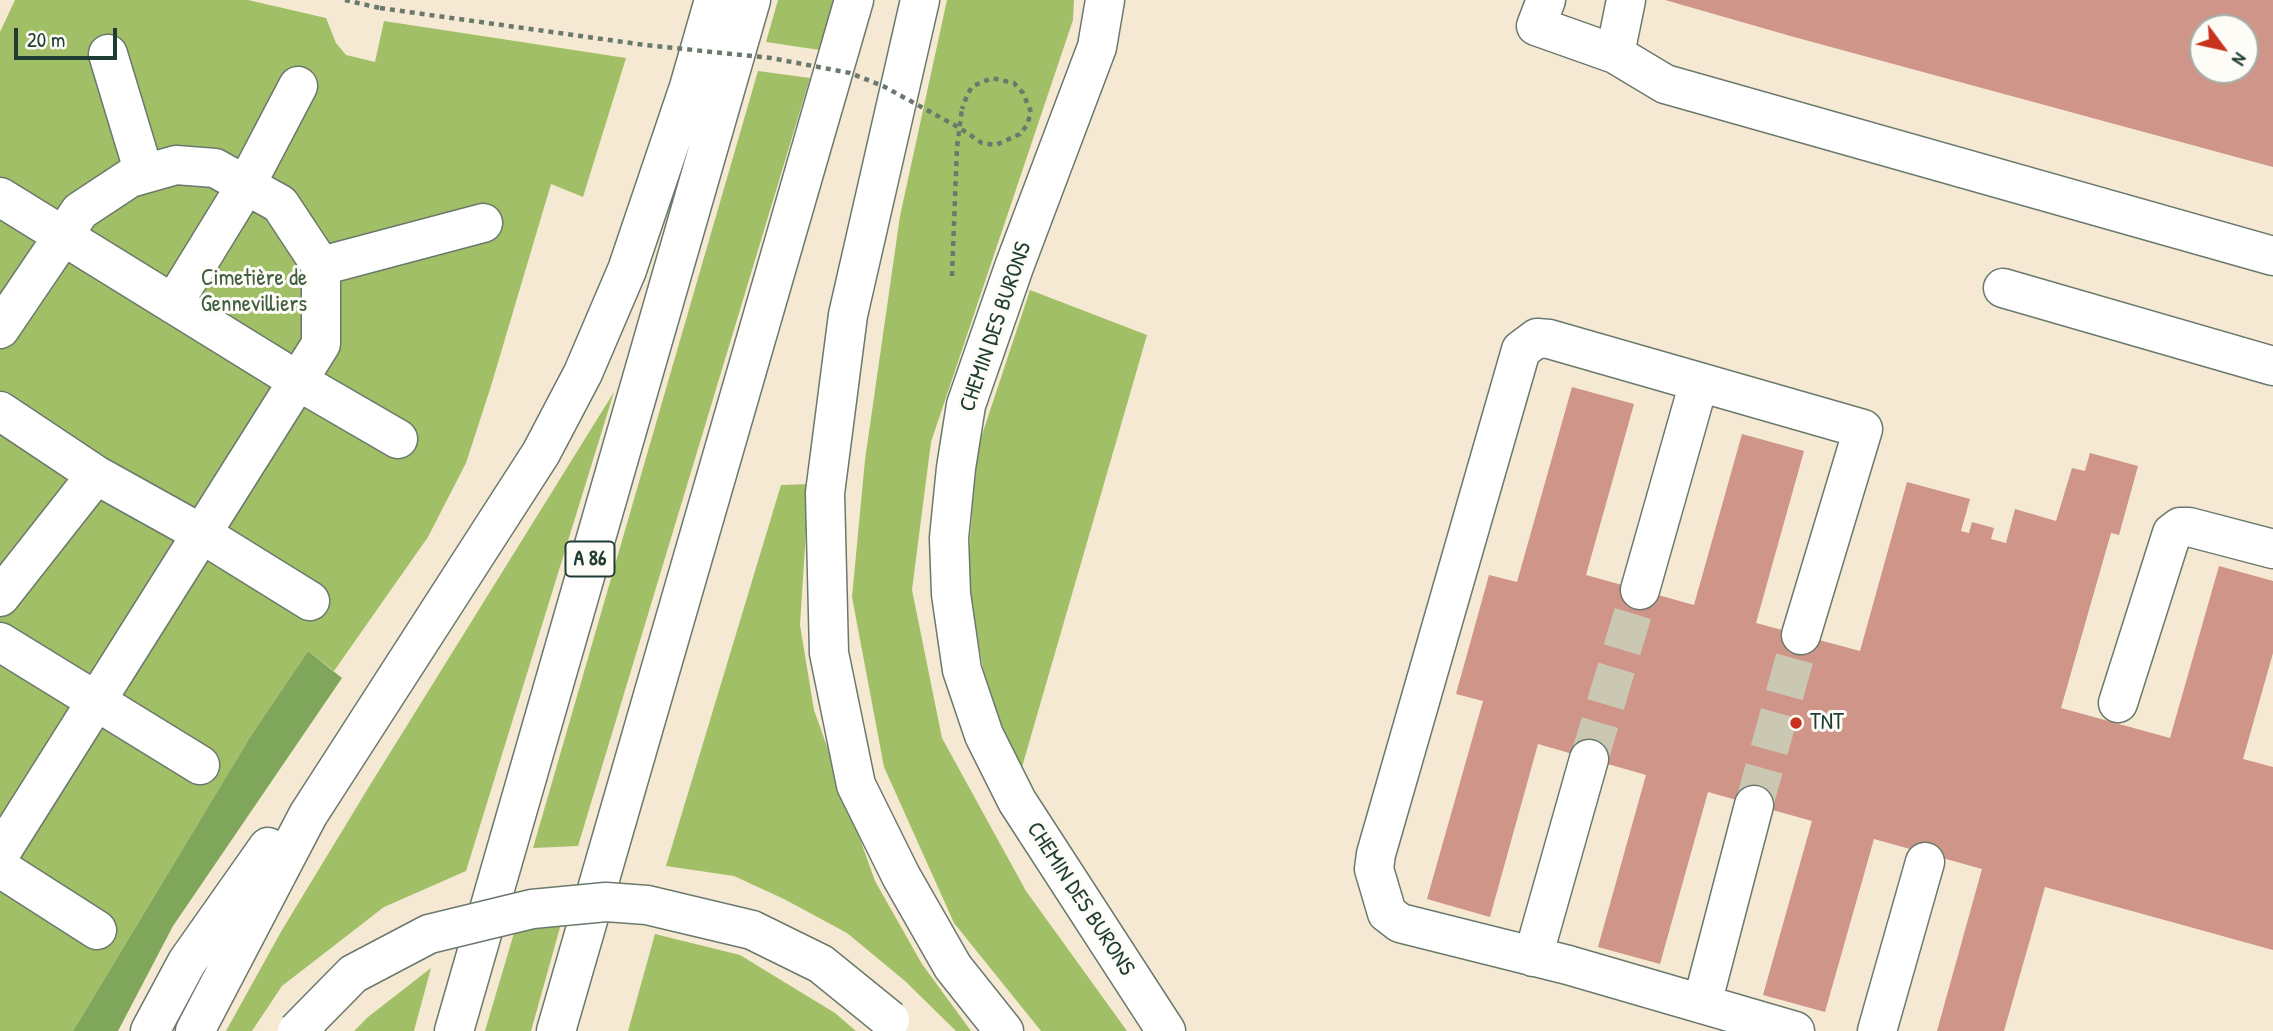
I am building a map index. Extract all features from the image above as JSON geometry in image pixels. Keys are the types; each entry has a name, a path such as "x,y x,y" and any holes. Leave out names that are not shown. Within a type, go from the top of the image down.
{"main road":[{"path":"195,1031 307,815 541,453 583,373 627,270 712,7 723,0"},
{"name":"A 86","path":"454,1031 751,0"},
{"path":"555,1031 854,0"},
{"path":"920,0 848,315 825,493 829,653 856,785 901,876 953,967 1003,1031"},
{"name":"CHEMIN DES BURONS","path":"1105,0 1097,47 1014,267 967,405 956,468 949,538 951,594 962,670 984,735 1017,801 1166,1031"},
{"path":"1546,0 1536,26 1615,54 1665,84 2273,256"},
{"path":"1615,54 1626,0"},
{"path":"108,54 144,173"},
{"path":"173,304 246,185 298,86"},
{"path":"0,329 80,211 130,178 176,165 215,169 280,204 321,266 321,344 0,854"},
{"path":"0,197 298,381 398,439"},
{"path":"321,266 484,223"},
{"path":"2003,288 2273,366"},
{"path":"1796,1031 1533,957 1400,923 1387,913 1374,869 1376,854 1521,351 1536,338 1549,339 1863,429 1801,635"},
{"path":"1640,590 1699,382"},
{"path":"0,411 96,475 202,534 310,601"},
{"path":"0,597 96,475"},
{"path":"2118,703 2172,533 2180,527 2189,527 2273,549"},
{"path":"0,642 200,765"},
{"path":"1533,957 1589,759"},
{"path":"1702,1004 1754,805"},
{"path":"150,1031 187,962 263,850 307,815"},
{"path":"1877,1031 1925,862"},
{"path":"0,869 97,929"},
{"path":"297,1031 353,974 429,934 532,909 606,902 647,905 752,930 821,964 896,1025"}],"path":[{"path":"345,0 380,8 645,45 771,58 850,73 883,86 958,127 982,143 996,145 1020,134 1027,125 1031,111 1023,93 1014,83 992,78 973,86 962,109 957,148 952,276"}],"green space":[{"name":"Cimetière de Gennevilliers","path":"15,0 248,0 326,18 336,43 346,55 375,62 384,21 626,58 583,197 551,184 466,463 428,537 334,671 308,651 252,734 73,1031 0,1031 0,32"},
{"path":"778,0 834,0 820,50 766,42"},
{"path":"947,0 1074,0 1073,20 931,442 912,590 942,738 1026,891 1127,1031 1041,1031 954,923 884,767 852,597 865,460 900,216"},
{"path":"758,71 810,78 578,846 533,848"},
{"path":"1030,290 1147,335 1022,767 988,697 967,576 977,450"},
{"path":"614,392 466,871 384,907 282,986 252,1031 226,1031 282,930 370,785"},
{"path":"809,484 800,625 814,710 875,881 922,964 971,1031 956,1031 905,981 847,933 734,876 666,866 781,485"},
{"path":"308,651 342,678 173,926 118,1031 73,1031 252,734"},
{"path":"561,924 531,1031 485,1031 514,933"},
{"path":"655,934 740,955 835,1013 856,1031 628,1031"},
{"path":"431,968 414,1031 354,1031 368,1017"}],"building":[{"path":"1665,0 2273,0 2273,167 1794,37"},
{"name":"TNT","path":"1572,387 1634,404 1586,575 1694,605 1742,434 1804,451 1756,623 1860,651 1907,482 1970,499 1961,531 1969,533 1972,522 1994,528 1991,539 2006,543 2015,509 2056,521 2072,468 2085,471 2090,453 2138,466 2119,535 2111,533 2061,708 2170,738 2219,566 2273,581 2273,653 2243,759 2273,767 2273,950 2045,887 2004,1031 1937,1031 1982,869 1874,839 1825,1012 1763,995 1812,821 1708,792 1660,964 1598,947 1646,775 1538,744 1490,917 1427,899 1483,701 1456,694 1489,575 1517,582"}],"tunnel":[{"path":"1589,759 1640,590"},
{"path":"1754,805 1801,635"}],"place":[{"name":"TNT","path":"1796,723"}]}
